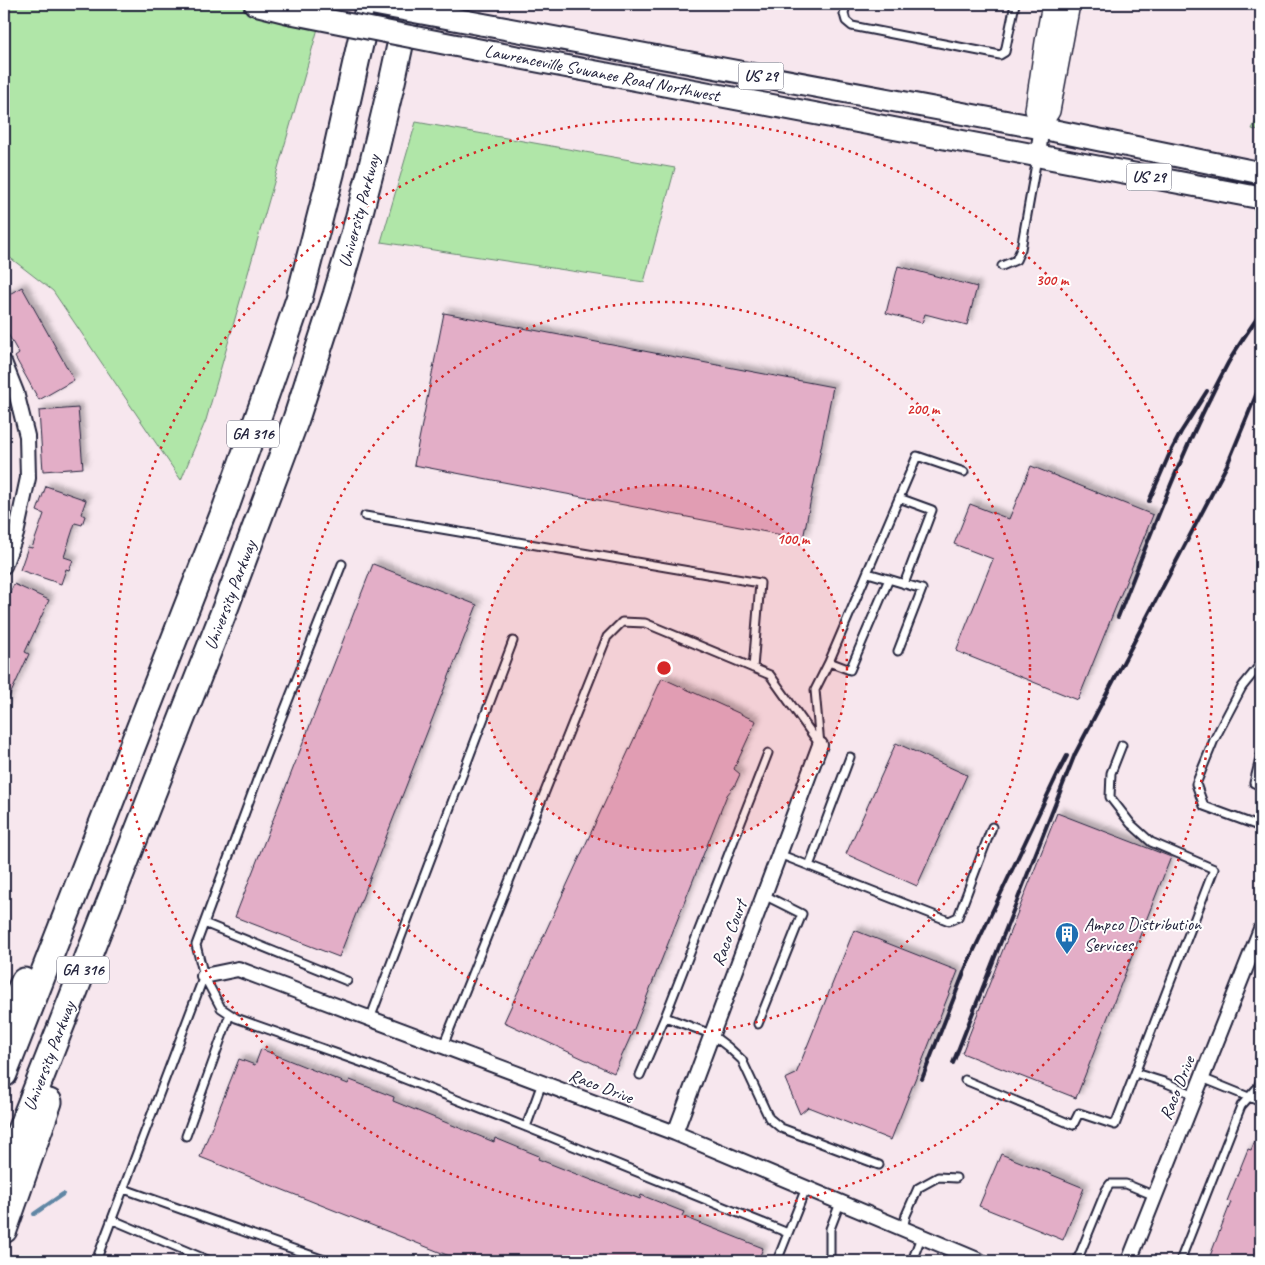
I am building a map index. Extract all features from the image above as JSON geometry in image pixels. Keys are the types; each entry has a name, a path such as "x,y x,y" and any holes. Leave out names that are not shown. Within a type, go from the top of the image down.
{"highway":[{"name":"University Parkway","path":"4,1074 222,516 299,299 331,174 369,4"},
{"name":"University Parkway","path":"4,1171 223,614 299,409 355,231 392,82 409,4"},
{"path":"4,1230 149,830 162,769"},
{"path":"4,1024 51,924 91,850"}],"main road":[{"name":"Lawrenceville Suwanee Road Northwest","path":"255,4 290,13 474,49 1038,156"},
{"name":"Lawrenceville Suwanee Road Northwest","path":"374,4 1042,125"},
{"name":"US 29","path":"1042,125 1261,173"},
{"name":"US 29","path":"1038,156 1261,198"}],"street":[{"path":"1042,125 1035,110 1044,42 1052,4"},
{"path":"1038,156 1042,125 1050,111 1070,4"},
{"path":"4,362 16,392 27,436 28,478 16,534 4,566"},
{"name":"Raco Court","path":"675,1134 820,746"},
{"name":"Raco Drive","path":"1129,1261 1261,929"},
{"name":"Raco Drive","path":"204,976 238,969 675,1134 980,1261"}],"lane":[{"path":"846,4 844,14 846,21 852,26 1000,55 1005,52 1014,4"},
{"path":"1002,266 1016,260 1021,249 1038,156"},
{"path":"820,746 815,690 868,573 917,456 964,472"},
{"path":"900,498 932,510 904,584"},
{"path":"364,516 760,583 753,668"},
{"path":"342,564 257,780 196,945 204,976 221,1008 236,1018 369,1065 788,1233"},
{"path":"868,573 922,589 898,651"},
{"path":"829,662 850,670 890,579"},
{"path":"443,1046 607,637 622,622 645,623 770,675 820,746"},
{"path":"370,1019 513,641"},
{"path":"1261,665 1242,687 1214,740 1196,784 1204,806 1261,828"},
{"path":"965,1080 1073,1125 1079,1113 1114,1125 1214,869 1151,842 1132,824 1110,797 1112,773 1122,745"},
{"path":"640,1075 665,1017 768,753"},
{"path":"1261,755 1254,783 1261,786"},
{"path":"809,866 850,757"},
{"path":"779,854 949,921 958,917 992,827"},
{"path":"758,1024 802,914 764,895"},
{"path":"204,923 347,981"},
{"path":"96,1261 204,976"},
{"path":"186,1136 230,1014"},
{"path":"665,1017 711,1034 742,1060 769,1118 781,1128 879,1165"},
{"path":"1135,1073 1164,1082 1195,1095"},
{"path":"1202,1078 1261,1102"},
{"path":"1180,1261 1241,1106 1258,1087 1261,1079"},
{"path":"526,1127 542,1083"},
{"path":"903,1229 906,1215 918,1188 938,1177 956,1178"},
{"path":"1077,1261 1110,1184 1126,1184 1155,1196"},
{"path":"777,1261 806,1188"},
{"path":"124,1190 327,1261"},
{"path":"830,1261 830,1229 840,1203"},
{"path":"113,1220 210,1261"},
{"path":"912,1261 921,1237"}],"green space":[{"path":"4,4 325,4 206,420 181,480 53,291 4,253"},
{"path":"1261,111 1261,132 1252,129"},
{"path":"416,122 675,168 644,282 381,242"}],"building":[{"path":"898,266 977,287 967,325 925,314 922,323 886,313"},
{"path":"22,287 74,380 39,400 15,357 19,354 4,327 4,297"},
{"path":"444,313 833,387 803,539 414,465"},
{"path":"78,408 83,468 43,471 39,411"},
{"path":"1031,466 1153,515 1078,700 956,651 993,559 954,544 970,504 1009,519"},
{"path":"46,486 86,500 81,514 85,516 82,525 75,523 64,557 73,560 69,570 66,569 61,584 20,570 28,547 32,548 44,514 37,511"},
{"path":"373,564 477,605 339,957 235,917"},
{"path":"14,584 49,600 25,652 29,654 4,708 4,606"},
{"path":"662,678 756,721 734,769 740,774 735,785 727,795 634,1029 614,1073 504,1022"},
{"path":"896,743 967,775 917,886 846,854"},
{"name":"Ampco Distribution Services","path":"1057,813 1171,857 1076,1098 962,1053"},
{"path":"854,930 958,971 891,1140 808,1107 800,1114 785,1079 796,1074"},
{"path":"261,1049 348,1084 350,1080 394,1097 393,1101 494,1142 495,1138 539,1156 538,1159 640,1199 641,1195 684,1212 682,1216 763,1248 758,1261 462,1261 200,1157 239,1059 255,1065"},
{"path":"1261,1127 1261,1261 1208,1261 1231,1202 1227,1201 1248,1149 1251,1150"},
{"path":"1001,1154 1084,1188 1063,1240 979,1206"}],"waterway":[{"path":"34,1214 63,1194"}],"railway":[{"path":"1118,617 1169,488 1197,425 1228,363 1261,312"},
{"path":"953,1063 1075,754 1228,463 1261,383"},
{"path":"1149,501 1181,432 1207,391"},
{"path":"922,1079 966,967 1067,756"}],"place":[{"name":"Ampco Distribution Services","path":"1067,955"}]}
